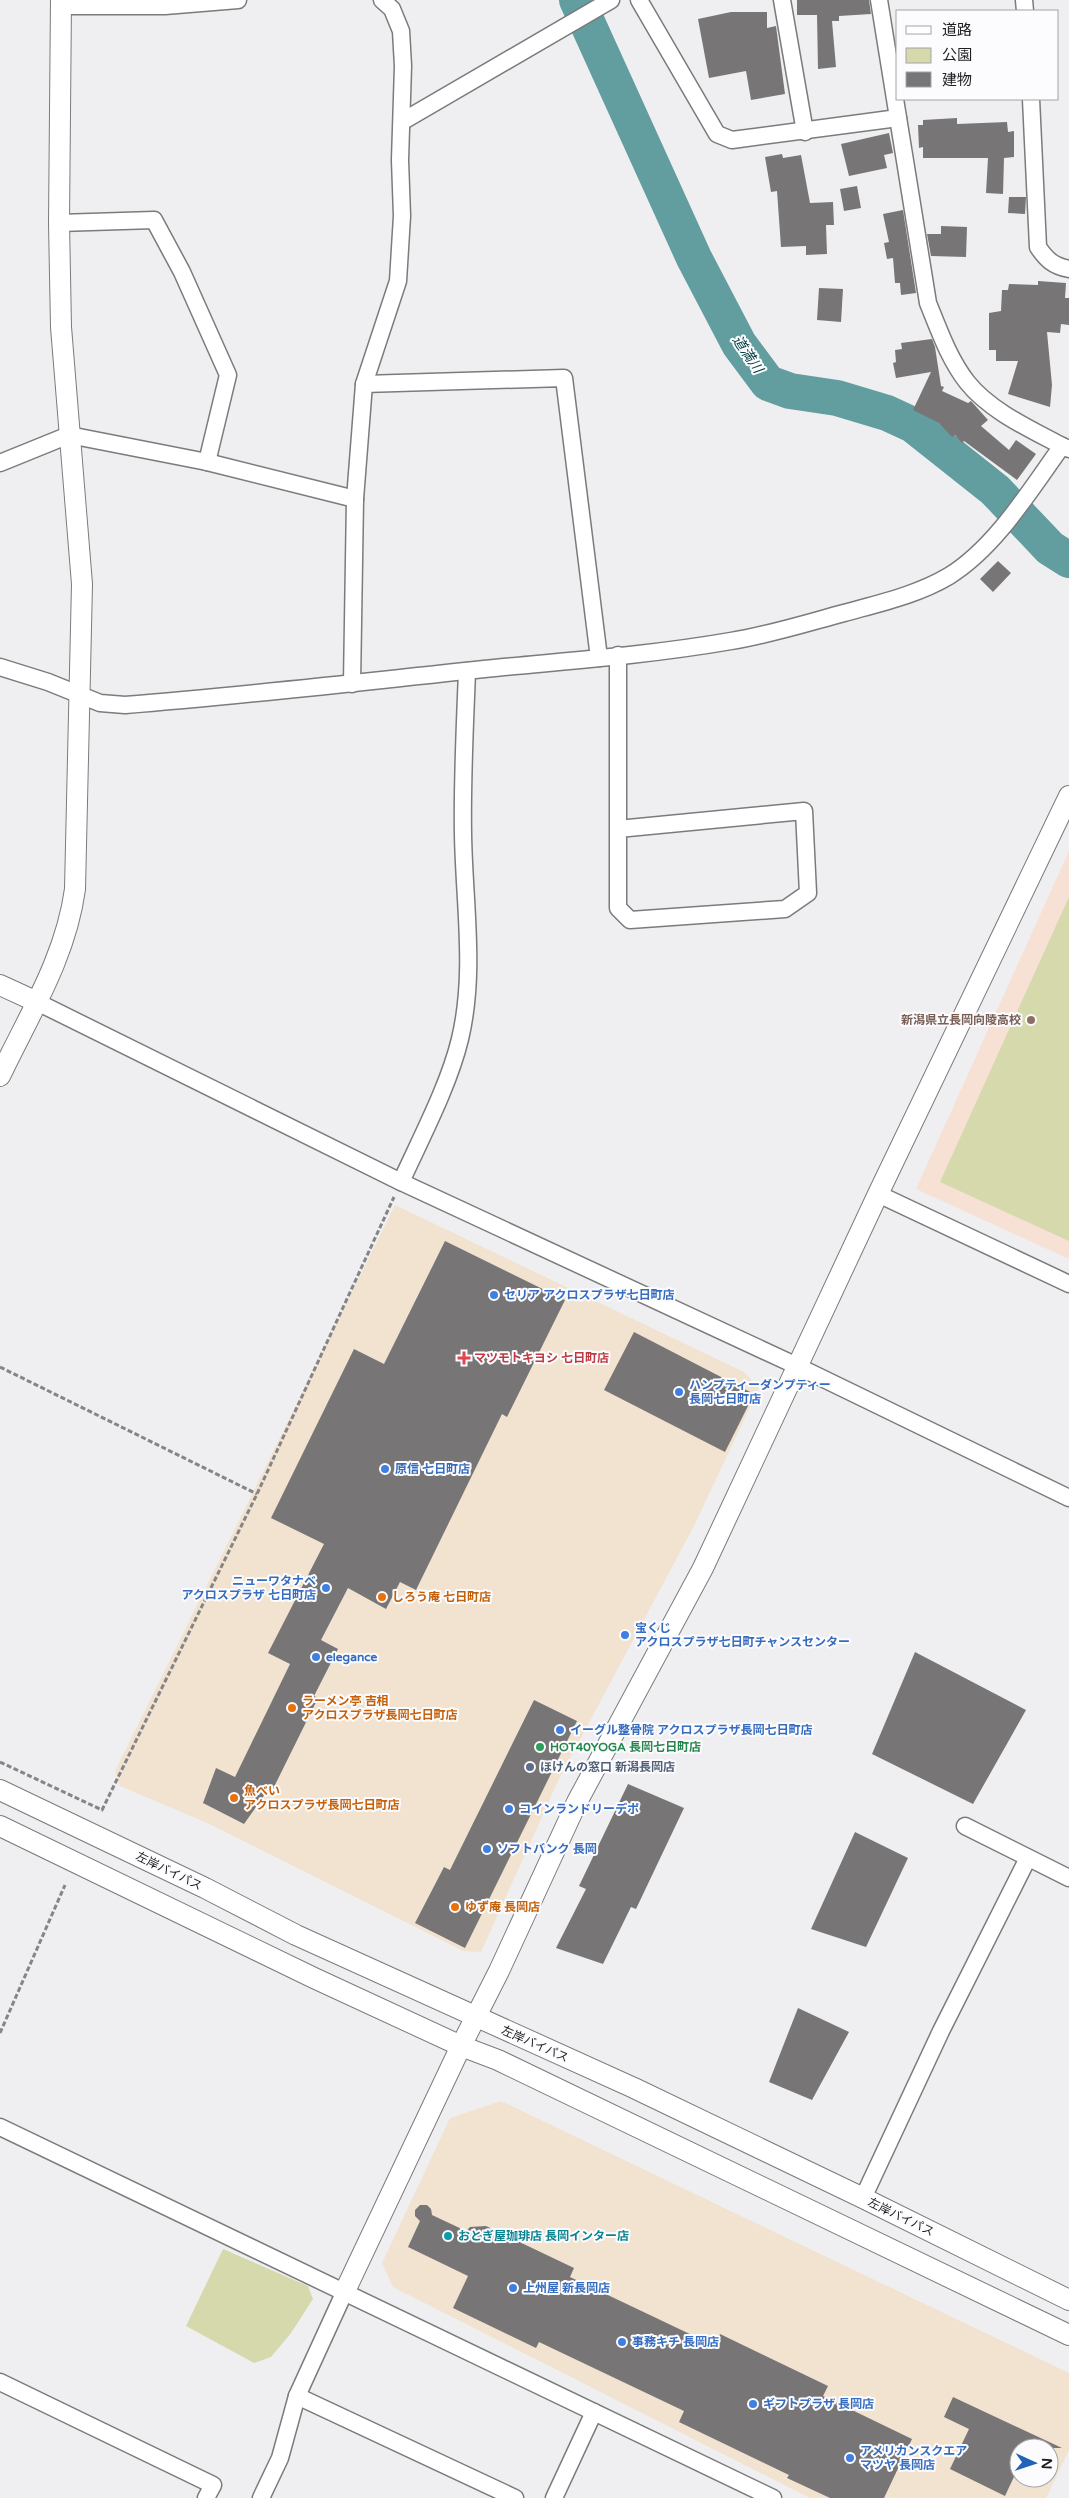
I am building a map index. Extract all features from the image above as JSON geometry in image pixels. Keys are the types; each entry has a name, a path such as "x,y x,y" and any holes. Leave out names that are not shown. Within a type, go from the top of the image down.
{"street":[{"path":"0,1076 53,968 72,911 76,857 82,584 61,327 59,223 61,3 165,6 238,0"},
{"path":"352,684 355,500 364,384 398,281 402,216 400,160 403,121 401,30 392,9 383,0"},
{"path":"403,121 611,0"},
{"path":"639,0 716,134 732,140 805,132 898,118"},
{"path":"782,0 805,132"},
{"path":"0,667 48,682 81,697 100,703 125,704 352,684 599,658 732,641 773,632 898,598 936,583 952,574 980,552 1065,447 991,405 967,382 947,348 928,303 879,0"},
{"path":"1031,100 1038,246 1046,260 1059,267 1069,269"},
{"path":"59,223 154,220 182,272 228,375 207,462"},
{"path":"364,384 564,378 599,658"},
{"path":"0,463 69,435 207,462 355,500"},
{"path":"618,655 618,829 618,908 630,920 785,910 808,893 804,811 618,829"},
{"path":"401,1182 449,1073 460,1039 466,1001 468,966 463,833 467,671"},
{"path":"261,2498 280,2458 297,2396 461,2046 577,1802 703,1568 878,1194 1069,796"},
{"path":"0,985 401,1182 797,1366 1069,1498"},
{"path":"878,1194 1069,1284"},
{"name":"左岸バイパス","path":"0,1790 187,1879 296,1935 475,2018 634,2088 1069,2300"},
{"path":"0,1826 314,1978 461,2046 498,2060 1069,2335"},
{"path":"966,1826 1069,1878"},
{"path":"863,2198 941,2031 1028,1858"},
{"path":"0,2127 773,2498"},
{"path":"0,2382 213,2485 206,2498"},
{"path":"297,2396 515,2498"},
{"path":"554,2498 594,2412"}],"path":[{"path":"0,1762 102,1810 257,1494 401,1182"},
{"path":"0,1367 257,1494"},
{"path":"0,2033 65,1885"}],"shaded area":[{"name":"新潟県立長岡向陵高校","path":"1069,851 1069,1259 916,1189"},
{"path":"395,1205 744,1372 759,1388 694,1526 559,1779 481,1952 463,1951 207,1823 120,1786 115,1771"},
{"path":"501,2101 1069,2373 1069,2450 1059,2471 1059,2438 1009,2438 1009,2488 1051,2488 1046,2498 810,2498 393,2287 382,2263 450,2118"}],"green space":[{"name":"新潟県立長岡向陵高校","path":"1069,897 1069,1241 940,1182"},
{"path":"223,2249 308,2286 313,2299 291,2333 271,2357 254,2363 186,2326"}],"building":[{"path":"797,0 869,0 871,14 839,16 839,21 832,21 836,67 818,69 817,15 797,15"},
{"path":"731,12 767,12 767,28 776,26 785,94 751,100 746,71 709,78 698,19"},
{"path":"957,118 957,124 1007,122 1008,132 1014,131 1014,157 1004,158 1003,194 986,193 988,158 923,158 923,147 919,148 918,125 923,125 923,120"},
{"path":"889,133 893,153 884,155 887,168 849,176 841,144"},
{"path":"782,154 783,158 801,155 810,203 833,202 834,225 826,225 827,254 806,255 806,246 781,247 777,191 771,192 765,157"},
{"path":"857,186 861,208 844,211 840,189"},
{"path":"1009,197 1026,197 1025,214 1008,213"},
{"path":"903,210 916,293 901,295 900,283 895,283 893,258 887,259 884,243 889,242 883,214"},
{"path":"941,226 967,227 966,257 931,256 927,234 941,234"},
{"path":"1038,281 1066,283 1065,298 1069,298 1069,325 1061,324 1060,333 1047,332 1052,385 1050,407 1008,394 1018,361 996,361 996,350 989,350 989,313 1001,311 1002,290 1008,290 1009,284 1038,285"},
{"path":"819,288 843,289 841,322 817,320"},
{"path":"932,339 941,386 944,387 942,391 968,403 971,401 988,420 981,426 1009,450 1016,440 1036,454 1017,480 964,441 962,443 955,435 952,437 939,423 913,410 931,372 896,378 893,363 896,362 895,350 902,349 901,343"},
{"path":"998,561 1011,573 993,592 980,579"},
{"path":"445,1241 565,1300 507,1417 502,1414 416,1590 400,1582 386,1609 348,1588 321,1640 338,1649 314,1696 318,1698 273,1789 270,1787 244,1824 203,1803 216,1768 235,1777 290,1664 268,1653 324,1544 271,1518 354,1349 384,1364"},
{"name":"ハンプティーダンプティー 長岡七日町店","path":"634,1332 754,1394 725,1452 604,1390"},
{"path":"915,1652 1026,1710 973,1804 872,1754"},
{"path":"534,1700 577,1721 465,1948 415,1923 444,1867 450,1870"},
{"path":"628,1784 684,1808 636,1909 631,1907 603,1964 556,1948 586,1889 579,1886"},
{"path":"855,1832 908,1858 866,1947 811,1929"},
{"path":"798,2008 849,2032 812,2100 769,2082"},
{"path":"420,2205 427,2205 431,2209 432,2215 466,2231 470,2227 486,2226 574,2268 570,2277 715,2346 720,2334 828,2386 823,2396 912,2439 884,2498 830,2498 787,2478 789,2475 679,2422 684,2411 539,2342 536,2348 453,2308 468,2276 408,2247 420,2221 415,2216 415,2210"},
{"path":"953,2397 1041,2438 1009,2438 1009,2487 1005,2496 950,2469 969,2429 944,2417"}],"waterway":[{"name":"道満川","path":"577,0 694,258 739,344 768,383 790,391 837,398 887,413 913,425 995,490 1050,548 1069,560"}],"place":[{"name":"新潟県立長岡向陵高校","path":"1031,1020"},
{"name":"セリア アクロスプラザ七日町店","path":"494,1295"},
{"name":"マツモトキヨシ 七日町店","path":"464,1358"},
{"name":"ハンプティーダンプティー 長岡七日町店","path":"679,1392"},
{"name":"原信 七日町店","path":"385,1469"},
{"name":"ニューワタナベ アクロスプラザ 七日町店","path":"326,1588"},
{"name":"しろう庵 七日町店","path":"382,1597"},
{"name":"宝くじ アクロスプラザ七日町チャンスセンター","path":"625,1635"},
{"name":"elegance","path":"316,1657"},
{"name":"ラーメン亭 吉相 アクロスプラザ長岡七日町店","path":"292,1708"},
{"name":"イーグル整骨院 アクロスプラザ長岡七日町店","path":"560,1730"},
{"name":"HOT40YOGA 長岡七日町店","path":"540,1747"},
{"name":"ほけんの窓口 新潟長岡店","path":"530,1767"},
{"name":"魚べい アクロスプラザ長岡七日町店","path":"234,1798"},
{"name":"コインランドリーデポ","path":"509,1809"},
{"name":"ソフトバンク 長岡","path":"487,1849"},
{"name":"ゆず庵 長岡店","path":"455,1907"},
{"name":"おとぎ屋珈琲店 長岡インター店","path":"448,2236"},
{"name":"上州屋 新長岡店","path":"513,2288"},
{"name":"事務キチ 長岡店","path":"622,2342"},
{"name":"ギフトプラザ 長岡店","path":"753,2404"},
{"name":"アメリカンスクエア マツヤ 長岡店","path":"850,2458"}]}
